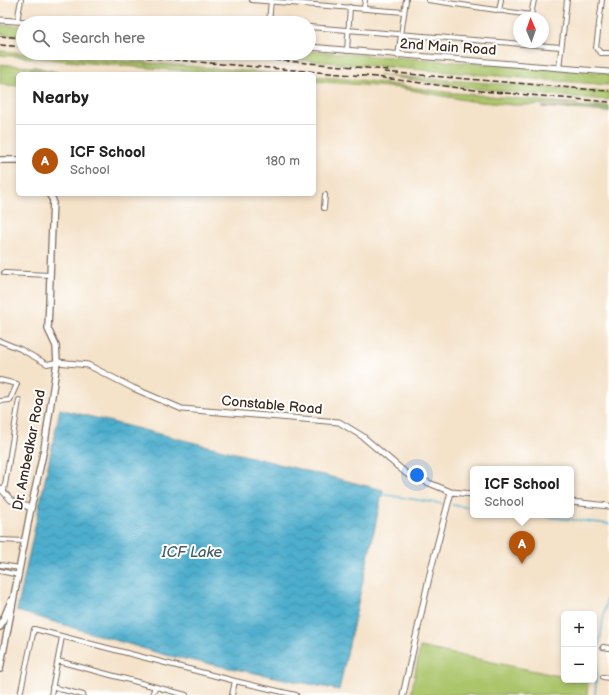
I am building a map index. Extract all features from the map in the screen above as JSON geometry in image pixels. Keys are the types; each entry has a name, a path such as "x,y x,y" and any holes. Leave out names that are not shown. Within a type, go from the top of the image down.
{"main road":[{"path":"0,160 16,160"},
{"name":"Dr. Ambedkar Road","path":"0,669 44,449 57,362 56,346 48,329 53,200 50,196"},
{"name":"Dr. Ambedkar Road","path":"0,627 15,590"}],"street":[{"path":"18,16 21,0"},
{"path":"252,0 404,12"},
{"path":"364,8 365,0"},
{"path":"398,56 406,0"},
{"path":"428,0 531,15 534,0"},
{"path":"499,11 501,0"},
{"path":"559,68 567,0"},
{"path":"602,0 596,48 601,53 609,53"},
{"path":"270,16 271,1"},
{"path":"347,51 350,7"},
{"path":"0,20 16,21"},
{"path":"316,28 561,48"},
{"name":"2nd Main Road","path":"316,49 609,72"},
{"path":"324,208 325,196"},
{"path":"4,273 50,275"},
{"path":"0,341 20,349 47,364 57,362"},
{"name":"Constable Road","path":"57,362 88,365 133,388 182,409 339,422 362,436 407,474 451,492 470,494"},
{"path":"0,380 17,384 10,400 0,401"},
{"path":"19,400 2,490 11,500 31,508"},
{"path":"403,695 429,577 451,492"},
{"path":"574,502 609,506"},
{"path":"0,540 25,541"},
{"path":"0,565 20,568"},
{"path":"0,571 19,575"},
{"path":"20,695 34,629 235,681 296,695"},
{"path":"51,695 62,637"},
{"path":"603,647 609,648"},
{"path":"58,661 186,695"},
{"path":"603,677 609,678"},
{"path":"232,695 235,681"},
{"path":"52,686 83,695"},
{"path":"152,695 155,687"}],"green space":[{"path":"0,25 16,26 16,36 0,34"},
{"path":"0,51 16,52 16,56 0,55"},
{"path":"316,52 609,73 609,85 300,60 316,60"},
{"path":"55,60 112,60 261,72 215,72 143,68"},
{"path":"0,64 31,67 31,72 16,72 16,86 0,84"},
{"path":"31,67 36,67 57,72 31,72"},
{"path":"379,75 609,92 609,100 487,90"},
{"path":"316,76 368,81 444,92 578,104 513,105 470,101 400,88 316,81"},
{"path":"609,106 609,112 542,107"},
{"path":"420,647 561,676 561,683 588,683 587,695 411,695"}],"water":[{"name":"ICF Lake","path":"60,409 383,490 339,690 165,655 17,611"}],"waterway":[{"path":"380,494 443,504"},
{"path":"452,505 470,508"},
{"path":"558,518 609,524"},
{"path":"595,695 599,646 609,583"}],"railway":[{"path":"0,36 16,37"},
{"path":"0,45 16,46"},
{"path":"176,60 376,77 482,91 609,102"},
{"path":"274,60 389,70"},
{"path":"384,72 609,91"}],"place":[{"name":"ICF School","path":"522,564"}]}
